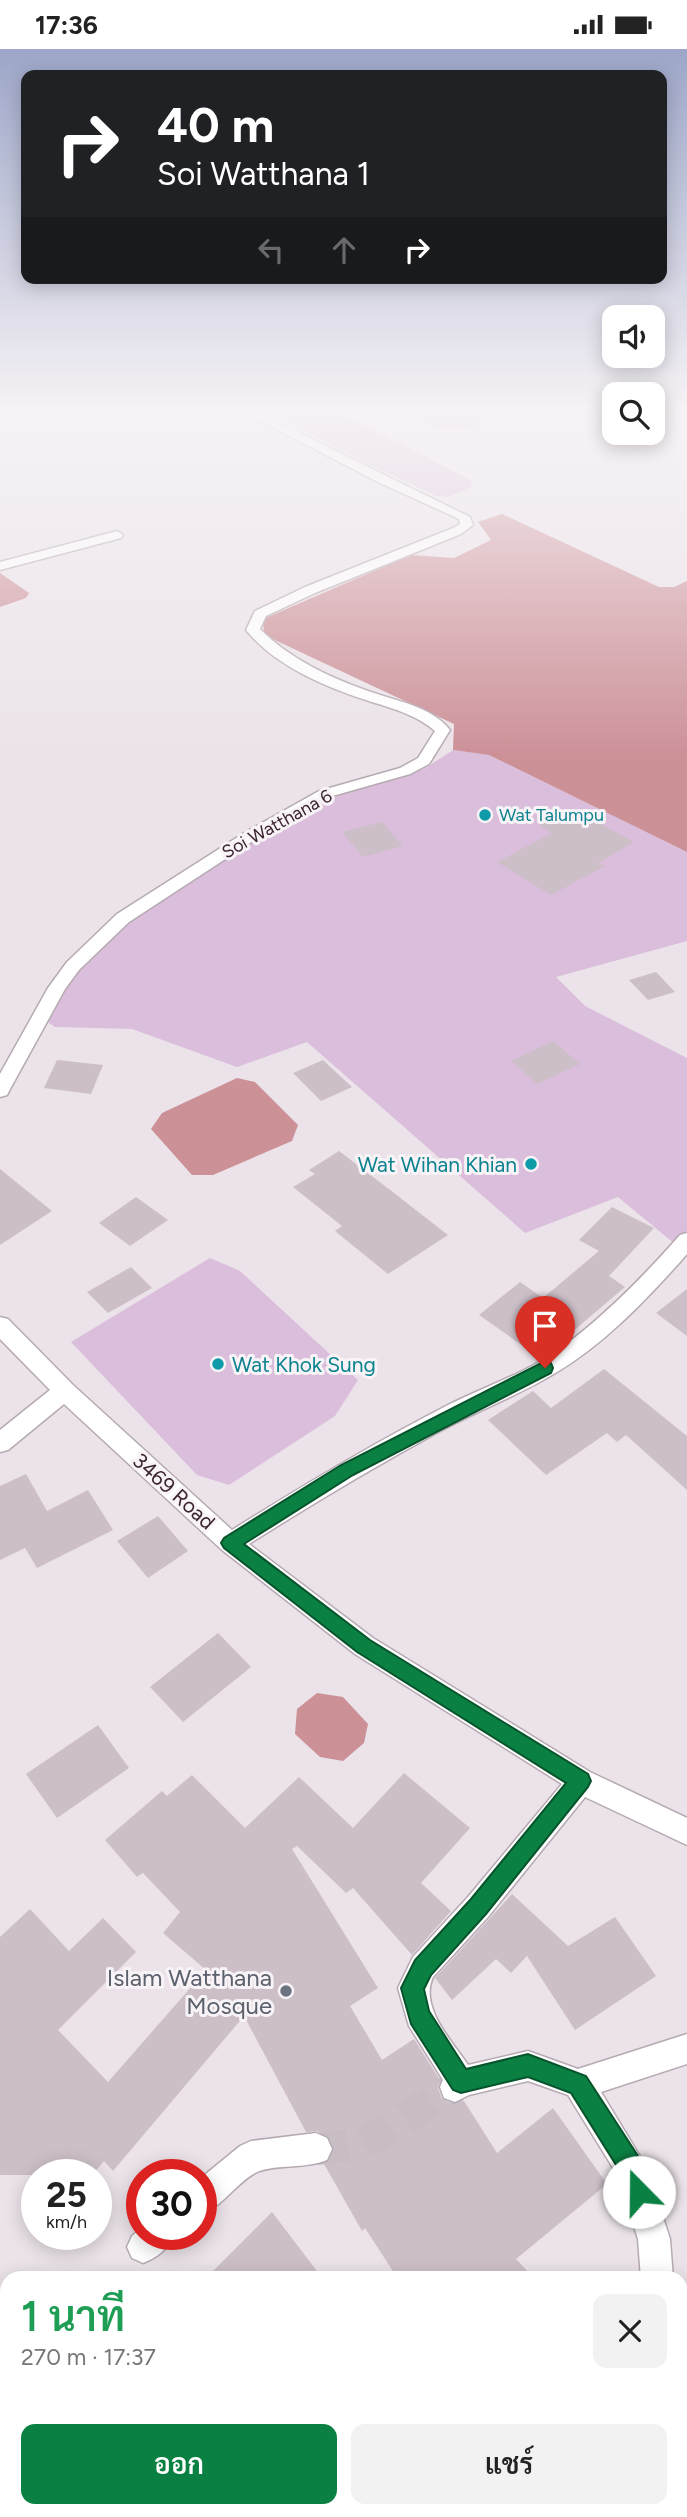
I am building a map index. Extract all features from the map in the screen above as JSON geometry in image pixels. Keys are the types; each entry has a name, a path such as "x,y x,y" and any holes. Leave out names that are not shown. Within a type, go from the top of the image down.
{"street":[{"name":"Soi Watthana 6","path":"0,1091 57,988 73,966 123,918 250,836 324,794 405,771 424,761 443,730 434,721 363,694 313,671 263,641 253,629 260,614 310,590 463,527"},
{"path":"0,566 117,535"},
{"path":"230,1543 347,1470 461,1409 510,1388 563,1358 643,1291 687,1240"},
{"name":"3469 Road","path":"0,1325 65,1391 230,1543 364,1646 581,1781 687,1832"},
{"path":"0,1444 65,1391"},
{"path":"581,1781 478,1907 423,1967 412,1988 419,2016 458,2084 528,2066 578,2084 687,2049"},
{"path":"578,2084 631,2168 654,2239 656,2271"},
{"path":"217,2186 251,2157 316,2149"}],"shaded area":[{"path":"482,527 530,527 659,587 674,587 687,581 687,852 489,755 453,750 454,724 264,635 263,619 411,555 454,558 491,540"},
{"path":"0,573 29,593 26,598 0,607"},
{"path":"453,750 489,755 687,852 687,941 556,977 585,1006 687,1058 687,1254 618,1197 525,1233 307,1042 237,1067 132,1029 55,1027 45,1020 78,970 136,916 260,834 344,793 424,769"},
{"path":"237,1078 255,1082 298,1125 292,1141 213,1175 192,1175 151,1129 162,1113"},
{"path":"210,1258 240,1271 358,1380 335,1416 229,1485 197,1475 71,1342"},
{"path":"317,1693 343,1697 368,1724 364,1743 343,1761 320,1757 295,1734 297,1709"}],"building":[{"path":"571,808 634,842 597,864 605,866 551,895 497,862 552,833 540,826"},
{"path":"382,822 403,846 363,857 342,832"},
{"path":"656,972 675,992 648,1000 629,980"},
{"path":"553,1041 580,1064 537,1084 511,1061"},
{"path":"57,1060 103,1065 91,1094 44,1088"},
{"path":"323,1060 352,1087 321,1101 293,1073"},
{"path":"339,1151 448,1235 388,1274 335,1231 342,1226 293,1187 315,1174 309,1170"},
{"path":"0,1169 52,1211 0,1245"},
{"path":"136,1197 168,1220 130,1246 99,1223"},
{"path":"612,1207 654,1228 609,1276 625,1287 545,1355 540,1358 479,1315 520,1282 543,1298 599,1251 579,1240"},
{"path":"131,1267 152,1288 108,1313 87,1292"},
{"path":"687,1289 687,1336 656,1313"},
{"path":"604,1369 687,1436 687,1490 626,1435 617,1442 607,1433 546,1475 488,1420 533,1391 551,1408"},
{"path":"26,1474 47,1511 88,1490 113,1530 37,1568 25,1548 0,1560 0,1486"},
{"path":"158,1516 188,1551 148,1578 117,1541"},
{"path":"218,1633 251,1667 183,1722 150,1687"},
{"path":"98,1725 129,1768 57,1818 26,1774"},
{"path":"404,1773 470,1828 421,1883 451,1911 412,1955 353,1888 346,1893 297,1846 292,1849 378,1988 350,2006 382,2060 414,2039 440,2080 438,2088 442,2099 454,2104 464,2101 497,2153 553,2108 607,2184 516,2259 527,2271 393,2271 365,2228 362,2231 324,2164 329,2161 334,2150 329,2137 317,2131 306,2132 244,2016 113,2171 112,2159 21,2159 21,2175 0,2175 0,1937 30,1909 69,1951 103,1918 136,1952 58,2030 108,2082 206,1970 163,1933 180,1912 143,1873 137,1877 105,1840 162,1791 167,1796 192,1775 245,1828 299,1777 353,1828"},
{"path":"512,1894 568,1946 615,1917 656,1976 575,2030 527,1956 511,1973 496,1959 452,2000 435,1978"},
{"path":"272,2212 317,2271 213,2271"}],"tunnel":[{"path":"316,2149 363,2144 455,2087"}],"place":[{"name":"Wat Talumpu","path":"485,815"},
{"name":"Wat Wihan Khian","path":"531,1164"},
{"name":"Wat Khok Sung","path":"218,1364"},
{"name":"Islam Watthana Mosque","path":"286,1991"}],"route":[{"path":"545,1368 347,1470 230,1543 364,1646 581,1781 478,1907 423,1967 412,1988 419,2016 461,2082 528,2066 578,2084 631,2168 639,2192"}]}
